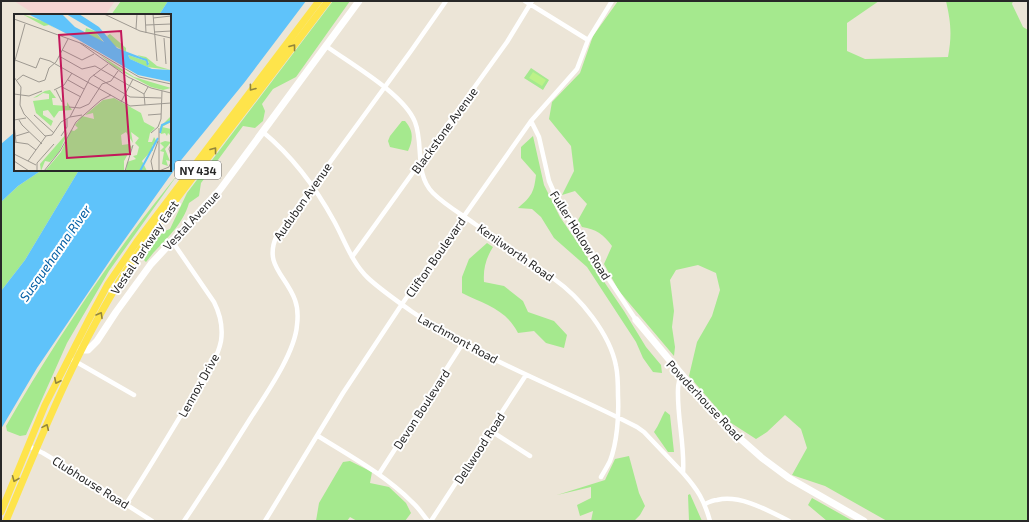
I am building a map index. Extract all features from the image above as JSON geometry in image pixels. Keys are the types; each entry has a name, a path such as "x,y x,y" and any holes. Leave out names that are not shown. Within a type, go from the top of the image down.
{"main road":[{"name":"Vestal Parkway East","path":"1,512 45,405 68,357 108,284 138,240 318,1"},
{"name":"Vestal Parkway East","path":"6,521 36,449 76,361 114,291 154,229 328,1"}],"street":[{"name":"Vestal Avenue","path":"82,349 88,350 97,342 142,276 172,241 219,191 264,132 359,1"},
{"name":"Audubon Avenue","path":"184,521 264,397 291,350 297,325 297,306 293,296 273,262 271,251 276,235 446,1"},
{"path":"525,1 531,3 588,40"},
{"name":"Clifton Boulevard","path":"265,521 344,393 402,304 531,121 577,69 588,40 612,1"},
{"name":"Blackstone Avenue","path":"352,257 507,42 531,3"},
{"name":"Kenilworth Road","path":"326,46 385,87 402,102 412,115 419,136 423,176 430,189 446,203 554,279 572,293 588,310 612,353 616,366 618,384 618,418 611,457 601,477"},
{"name":"Fuller Hollow Road","path":"531,121 540,143 549,181 560,206 636,320"},
{"name":"Larchmont Road","path":"264,132 297,166 312,185 334,221 352,257 368,278 433,326 463,343 644,432 683,474 699,494 705,504 710,521"},
{"name":"Lennox Drive","path":"126,504 150,467 212,362 221,339 221,324 217,308 172,241"},
{"name":"Powderhouse Road","path":"636,320 722,422 762,458 799,484 864,521"},
{"name":"Devon Boulevard","path":"379,474 463,343"},
{"path":"75,346 82,349"},
{"path":"68,357 134,395"},
{"path":"680,374 678,398 684,456 683,474"},
{"name":"Dellwood Road","path":"430,521 491,431 526,375"},
{"path":"491,431 530,456"},
{"path":"318,436 379,474 414,503 430,521"},
{"name":"Clubhouse Road","path":"28,446 36,449 83,477 152,521"},
{"path":"705,504 717,500 733,499 766,509 789,521"}],"shaded area":[{"path":"14,1 115,1 106,14 34,14"}],"green space":[{"path":"121,1 168,1 160,14 112,14"},
{"path":"333,1 350,1 296,77 273,89 262,104 265,111 263,121 255,128 243,126 201,183 199,196 189,203 186,212 176,227 146,262 143,259 160,233 170,229 187,193"},
{"path":"618,1 879,1 847,23 847,51 865,59 948,57 950,29 946,1 1013,1 1012,4 1023,27 1028,30 1028,521 887,521 825,486 792,475 807,448 801,429 785,415 767,432 756,439 728,421 689,376 697,342 712,316 720,290 716,273 698,265 676,270 670,280 674,311 672,327 675,347 674,356 619,291 604,264 612,246 599,233 582,227 578,220 587,204 575,191 562,195 574,171 571,146 549,119 552,102 580,73 593,36"},
{"path":"531,68 549,80 543,90 524,78"},
{"path":"533,72 546,80 542,86 529,78"},
{"path":"402,121 405,121 410,128 412,136 408,151 390,147 388,141 390,136"},
{"path":"533,136 544,185 560,217 624,311 646,347 661,365 662,373 653,372 643,358 636,342 587,267 554,238 541,217 532,209 518,208 532,193 534,186 536,175 521,158 521,147"},
{"path":"40,171 78,171 25,260 1,291 1,202 18,186"},
{"path":"178,174 109,271 67,343 26,435 20,436 7,431 6,426 50,353 131,234"},
{"path":"487,243 493,247 488,255 484,273 484,282 504,286 523,301 528,312 554,321 567,335 564,348 546,343 534,331 518,333 507,318 494,308 462,293 462,277 469,259"},
{"path":"665,411 670,415 674,452 668,452 654,432"},
{"path":"629,456 639,493 645,506 640,515 634,521 591,521 593,511 580,516 577,505 591,498 591,487 557,495 605,480 615,459"},
{"path":"350,461 372,472 370,483 389,487 406,503 411,513 405,521 357,521 350,517 347,521 316,521 319,503 343,462"},
{"path":"690,494 702,521 689,521 688,495"},
{"path":"812,498 853,521 827,521 808,505"}],"water":[{"name":"Susquehanna River","path":"168,1 306,1 244,83 182,159 115,253 37,368 1,429 1,291 25,260 78,171 171,171 171,14 160,14"},
{"path":"14,133 14,171 40,171 18,186 1,202 1,144"}]}
